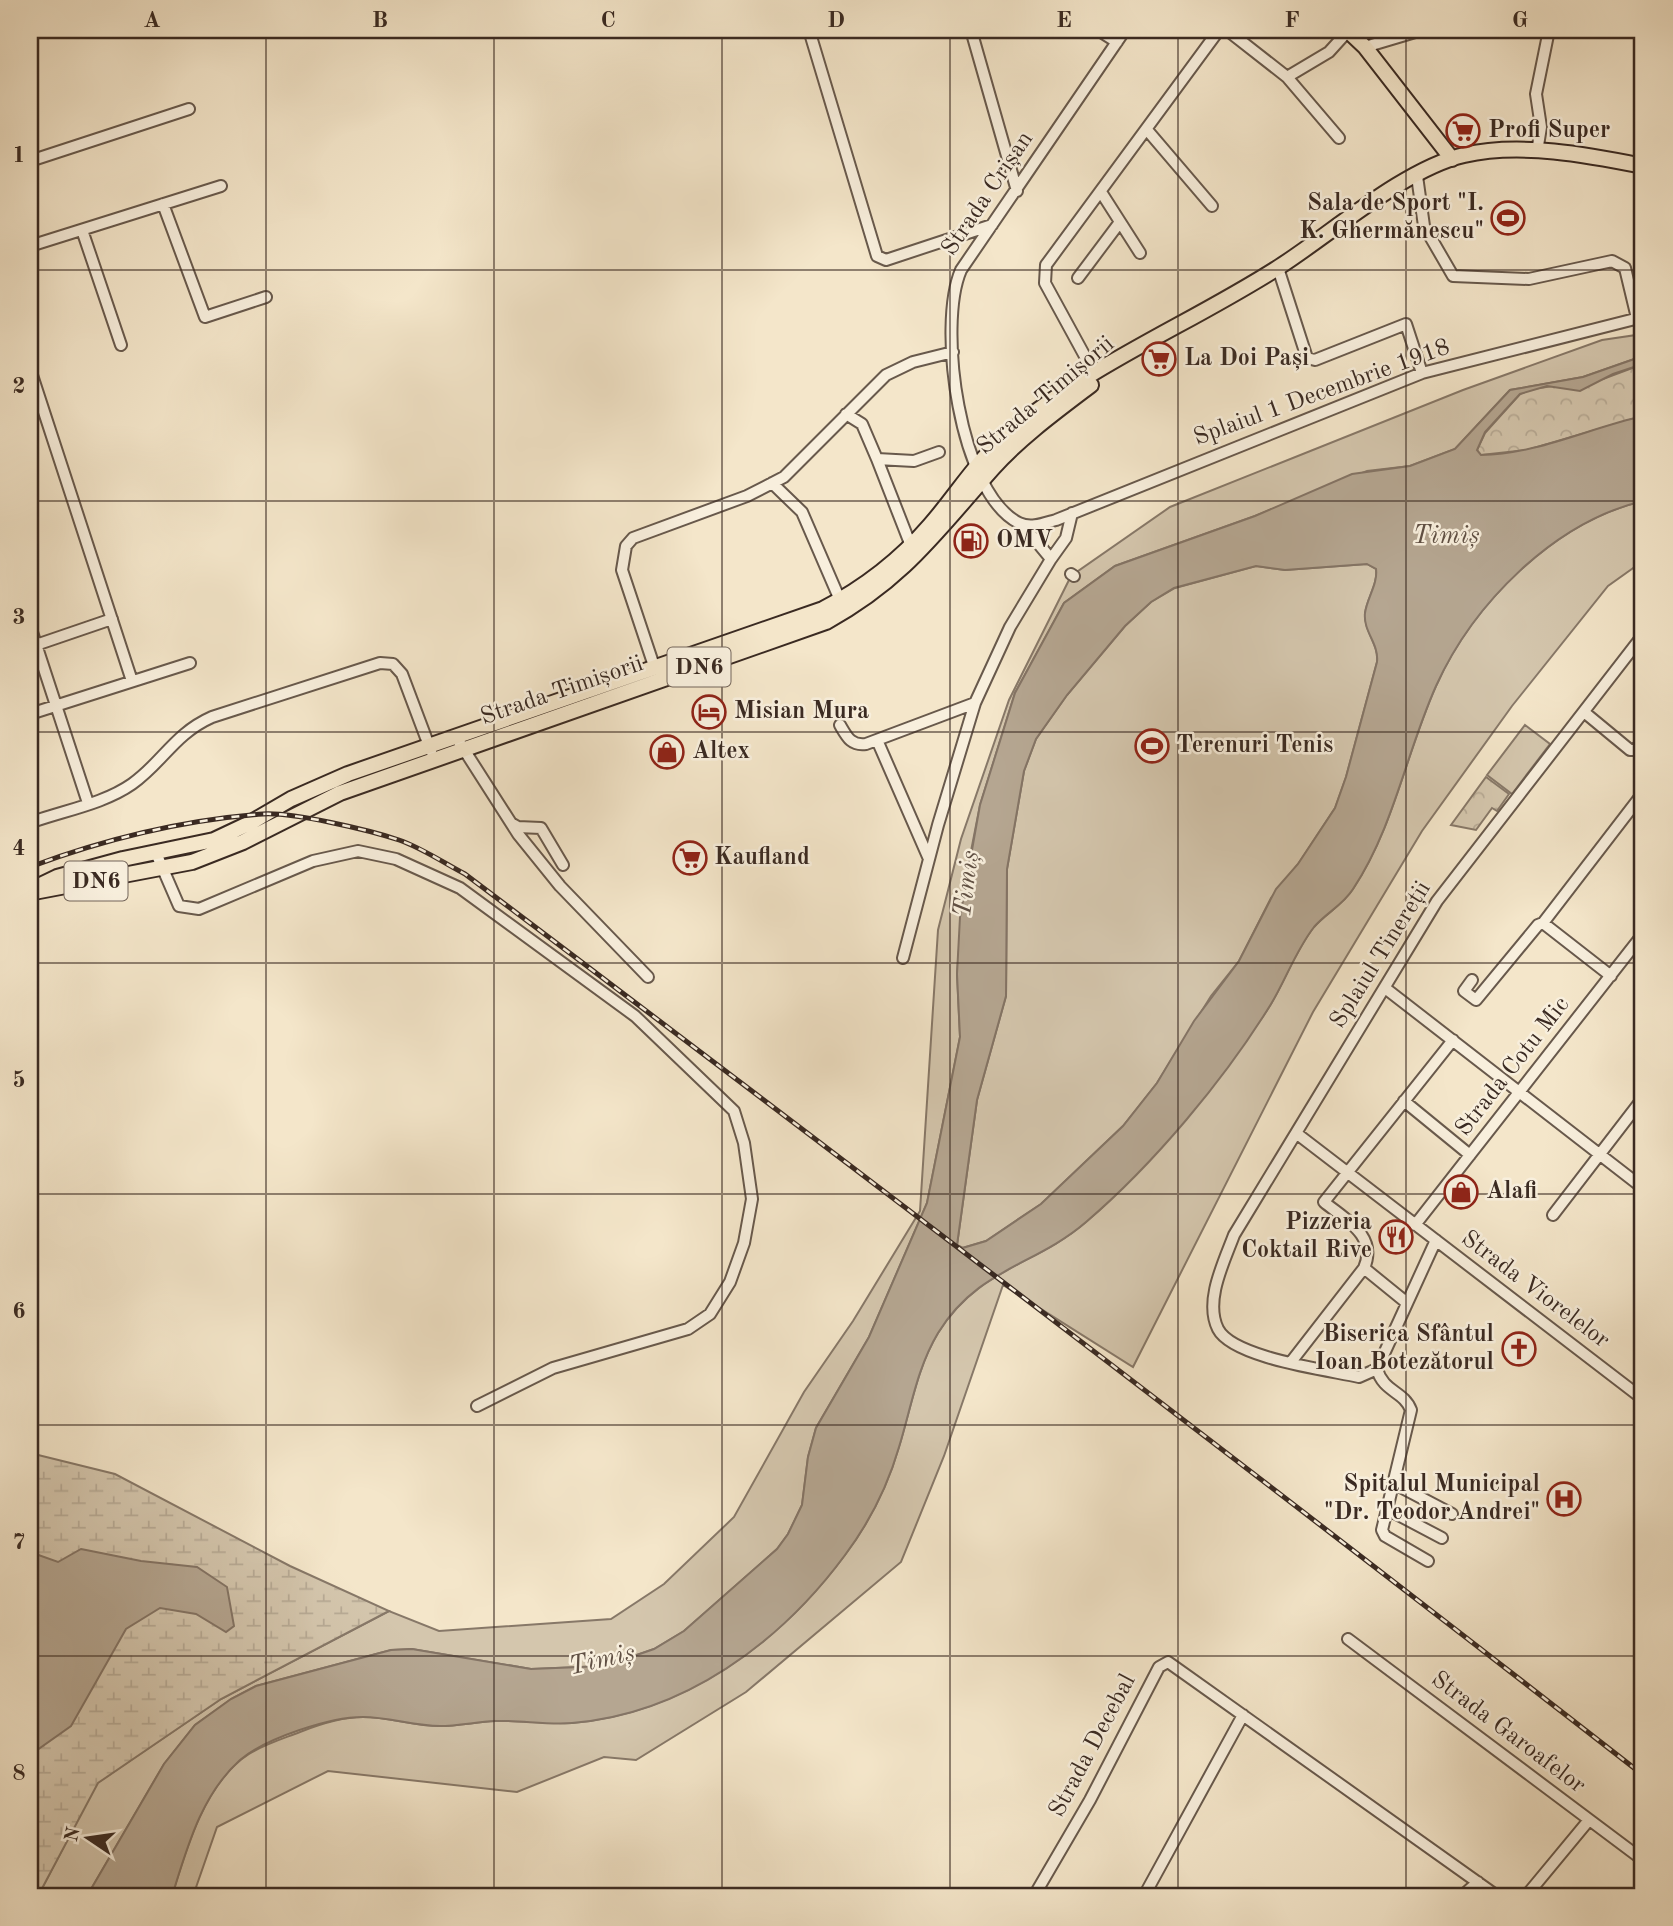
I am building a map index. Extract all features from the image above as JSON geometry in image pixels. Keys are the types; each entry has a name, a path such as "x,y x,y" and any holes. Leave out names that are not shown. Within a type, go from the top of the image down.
{"main road":[{"path":"1347,30 1364,47 1452,159"},
{"name":"Strada Timișorii","path":"30,891 161,868 216,854 340,793 435,760 460,743 654,669 823,609 886,571 911,546 974,467 1004,438 1093,371 1278,268 1417,176 1452,159 1492,151 1537,152 1643,166"},
{"name":"Strada Timișorii","path":"30,891 57,877 214,840 319,786 429,745 460,743 826,622 863,601 905,568 1011,450 1144,343"}],"street":[{"path":"809,30 877,256 886,260 992,225"},
{"path":"971,30 1017,191"},
{"path":"1098,30 1116,42"},
{"name":"Strada Crișan","path":"981,483 974,467 958,395 951,304 954,285 961,270 1125,30"},
{"path":"1093,371 1045,284 1046,265 1148,131 1219,30"},
{"path":"1227,30 1287,77 1339,138"},
{"path":"1287,77 1329,52 1347,30"},
{"path":"1364,47 1395,34 1422,30"},
{"path":"1537,152 1541,127 1536,94 1549,30"},
{"path":"30,161 189,109"},
{"path":"1148,131 1212,206"},
{"path":"1417,176 1423,226 1453,276 1529,279 1612,261 1625,268 1640,318"},
{"path":"30,246 221,186"},
{"path":"1101,192 1140,253"},
{"path":"163,204 205,317 266,297"},
{"path":"1078,278 1120,222"},
{"path":"82,230 121,345"},
{"path":"1278,268 1307,358 1315,360 1406,324 1422,373"},
{"name":"Splaiul 1 Decembrie 1918","path":"1023,525 1037,525 1072,513 1422,373 1640,318"},
{"path":"654,669 622,570 626,547 634,538 747,496 784,477 886,375 913,362 953,352"},
{"path":"30,369 34,398 132,681"},
{"path":"846,414 862,424 911,546"},
{"path":"877,459 914,461 939,452"},
{"path":"772,483 802,512 840,600"},
{"path":"981,483 1023,525 1051,559"},
{"path":"903,958 938,825 975,703 1010,627 1066,538 1072,513"},
{"path":"36,645 112,619"},
{"path":"30,626 88,803"},
{"name":"Splaiul Tinereții","path":"1291,1362 1239,1348 1217,1328 1214,1304 1218,1278 1234,1235 1437,901 1643,635"},
{"path":"30,714 190,663"},
{"path":"35,821 88,803 133,783 170,744 195,725 380,663 393,664 402,674 435,760"},
{"path":"840,725 849,741 858,745 975,703"},
{"path":"1584,712 1630,750 1641,744"},
{"path":"877,740 929,859"},
{"path":"460,743 511,822 560,886 648,977"},
{"path":"1472,980 1464,991 1475,1000 1538,925 1543,923 1643,793"},
{"path":"511,822 518,827 541,828 563,865"},
{"path":"918,835 938,825"},
{"path":"156,853 179,906 199,909 313,861 358,850 396,859 460,888 635,1016 734,1111 744,1143 752,1199 744,1243 730,1282 710,1314 688,1329 553,1368 477,1406"},
{"path":"1543,923 1611,976"},
{"name":"Strada Cotu Mic","path":"1415,1225 1643,934"},
{"path":"1385,988 1643,1188"},
{"path":"1428,1561 1385,1536 1382,1530 1411,1410 1408,1402 1383,1385 1377,1369 1359,1377 1291,1362 1364,1269 1369,1250 1366,1240 1324,1202 1453,1040"},
{"path":"1553,1215 1643,1098"},
{"path":"1404,1101 1470,1155"},
{"name":"Strada Viorelelor","path":"1296,1133 1643,1399"},
{"name":"Strada Viorelelor","path":"1377,1369 1436,1240"},
{"path":"1364,1269 1406,1303"},
{"path":"1393,1483 1452,1514"},
{"path":"1387,1509 1442,1538"},
{"name":"Strada Garoafelor","path":"1348,1639 1643,1860"},
{"name":"Strada Decebal","path":"1034,1896 1090,1800 1159,1667 1168,1662 1497,1896"},
{"path":"1144,1896 1243,1715"},
{"path":"1526,1896 1589,1820"},
{"path":"1462,1896 1478,1882"}],"green space":[{"path":"1643,334 1643,356 1583,377 1510,390 1455,449 1410,466 1367,471 1255,516 1115,566 1064,603 1015,693 980,805 964,887 957,974 960,1037 927,1203 869,1337 816,1428 808,1457 802,1505 788,1534 777,1549 684,1631 654,1649 605,1666 531,1669 412,1649 391,1650 256,1686 231,1699 195,1725 164,1764 87,1896 38,1896 97,1783 221,1699 389,1611 439,1631 611,1619 664,1584 734,1517 804,1392 853,1321 920,1211 938,930 961,839 1009,700 1071,576 1170,507 1463,390 1602,340"},
{"path":"1643,364 1643,416 1527,450 1481,455 1477,450 1485,433 1520,394 1532,389 1603,379"},
{"path":"1643,501 1643,561 1608,586 1512,706 1422,831 1313,1012 1133,1367 1003,1285 944,1456 901,1562 746,1692 636,1760 604,1757 517,1792 328,1771 217,1827 193,1896 172,1896 199,1818 220,1781 249,1754 267,1744 323,1724 355,1717 440,1726 495,1721 572,1723 613,1717 690,1689 760,1644 791,1617 845,1555 870,1517 895,1461 925,1360 938,1333 954,1311 989,1281 1067,1237 1137,1173 1183,1120 1257,1025 1314,927 1353,889 1379,841 1436,686 1471,625 1494,597 1548,547 1578,527"},
{"path":"1367,564 1376,569 1365,620 1376,649 1377,662 1335,808 1298,864 1271,898 1239,961 1211,996 1157,1083 1123,1126 1041,1204 986,1241 962,1248 957,1245 977,1100 1006,996 1007,869 1024,771 1036,739 1067,695 1125,626 1151,602 1175,588 1256,566 1285,570"},
{"path":"1525,725 1550,744 1512,794 1487,775"},
{"path":"1486,777 1509,794 1497,811 1492,808 1476,830 1451,825"},
{"path":"30,1453 115,1474 290,1566 389,1611 221,1699 98,1783 38,1896 30,1896"}],"water":[{"name":"Timiș","path":"1643,356 1643,364 1613,374 1580,391 1547,386 1520,394 1485,432 1477,450 1481,455 1523,450 1643,416 1643,501 1578,527 1548,547 1494,597 1471,625 1436,686 1379,841 1353,889 1314,927 1253,1033 1210,1091 1162,1148 1111,1199 1067,1237 989,1281 954,1311 938,1333 925,1360 895,1461 870,1517 845,1555 791,1617 726,1669 653,1705 613,1717 572,1723 495,1721 440,1726 363,1717 299,1730 251,1752 226,1774 197,1823 172,1896 87,1896 164,1764 195,1725 231,1699 256,1686 391,1650 412,1649 531,1669 605,1666 654,1649 684,1631 777,1549 788,1534 802,1505 808,1457 816,1428 869,1337 927,1203 960,1037 957,974 960,917 980,805 1015,693 1064,603 1115,566 1255,516 1352,474 1410,466 1455,449 1510,390 1583,377","holes":["1367,564 1376,569 1365,620 1376,649 1377,662 1335,808 1298,864 1276,889 1239,961 1194,1021 1157,1083 1123,1126 1041,1204 986,1241 963,1248 957,1245 977,1100 1006,996 1007,869 1024,771 1036,739 1067,695 1125,626 1151,602 1174,588 1256,566 1285,570"]},
{"path":"81,1549 141,1561 197,1567 227,1587 234,1626 226,1632 196,1614 160,1608 126,1629 71,1726 30,1755 30,1552 58,1562"}],"railway":[{"path":"30,867 145,832 203,821 276,814 331,822 399,840 465,874 1056,1322 1643,1775"}],"place":[{"name":"Profi Super","path":"1463,131"},
{"name":"Sala de Sport \"I. K. Ghermănescu\"","path":"1508,218"},
{"name":"La Doi Pași","path":"1159,359"},
{"name":"OMV","path":"971,541"},
{"name":"Misian Mura","path":"709,712"},
{"name":"Terenuri Tenis","path":"1152,746"},
{"name":"Altex","path":"667,752"},
{"name":"Kaufland","path":"690,858"},
{"name":"Alafi","path":"1461,1192"},
{"name":"Pizzeria Coktail Rive","path":"1396,1237"},
{"name":"Biserica Sfântul Ioan Botezătorul","path":"1519,1349"},
{"name":"Spitalul Municipal \"Dr. Teodor Andrei\"","path":"1564,1499"}]}
